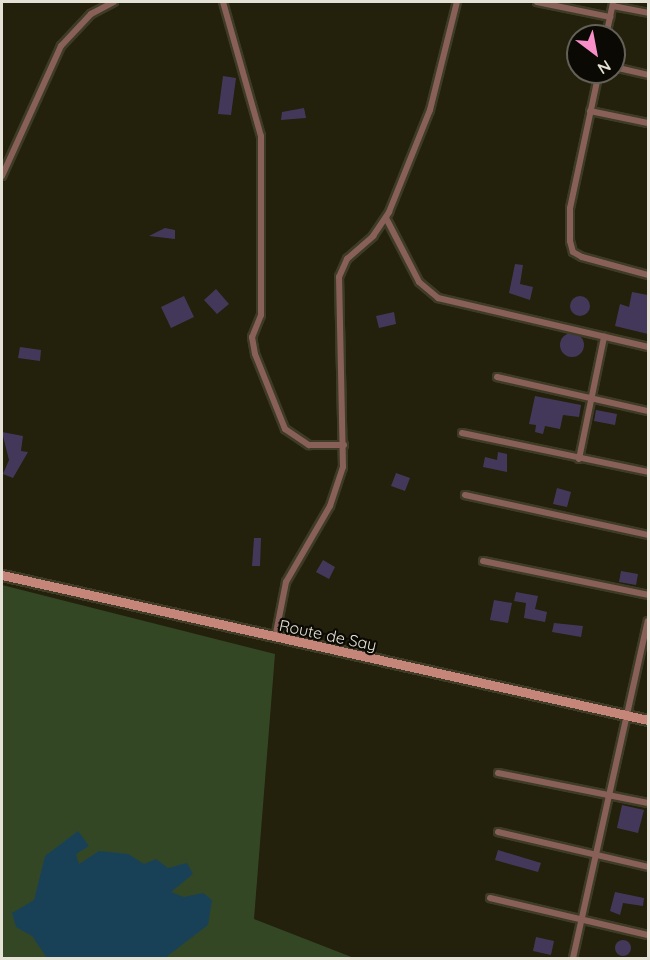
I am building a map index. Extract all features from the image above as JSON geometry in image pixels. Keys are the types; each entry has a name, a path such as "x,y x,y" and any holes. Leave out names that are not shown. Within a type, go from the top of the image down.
{"main road":[{"name":"Route de Say","path":"2,575 648,720"}],"street":[{"path":"2,176 61,46 92,14 114,2"},
{"path":"223,2 261,136 261,315 252,337 255,354 285,429 309,445 344,445"},
{"path":"275,638 286,582 330,506 344,445 339,277 347,259 386,218 430,110 457,2"},
{"path":"537,2 610,17"},
{"path":"609,24 613,4 648,13"},
{"path":"626,70 648,75"},
{"path":"596,84 570,208 573,252 648,275"},
{"path":"590,111 648,123"},
{"path":"386,218 419,282 438,298 648,347"},
{"path":"579,459 604,337"},
{"path":"497,377 648,411"},
{"path":"462,433 648,472"},
{"path":"465,495 648,535"},
{"path":"483,561 648,595"},
{"path":"573,958 648,621"},
{"path":"498,772 648,803"},
{"path":"498,832 648,867"},
{"path":"490,898 648,935"}],"green space":[{"path":"2,585 275,654 254,919 354,958 2,958"}],"water":[{"path":"78,831 89,846 76,854 79,864 99,851 128,854 144,864 156,859 168,868 187,863 193,874 171,892 184,897 203,893 212,900 208,925 165,958 47,958 32,936 16,927 12,913 34,900 45,856"}],"building":[{"path":"223,76 236,78 231,115 218,114"},
{"path":"304,108 306,118 281,120 282,112"},
{"path":"165,228 175,230 175,239 149,236"},
{"path":"515,264 523,265 520,284 533,287 530,300 509,293"},
{"path":"216,289 229,304 217,314 204,300"},
{"path":"632,292 648,295 648,334 615,326 620,304 629,307"},
{"path":"184,296 194,317 171,328 161,307"},
{"path":"580,296 587,299 590,306 587,313 580,316 573,313 570,306 573,299"},
{"path":"394,312 396,324 379,328 376,316"},
{"path":"572,333 577,334 583,340 583,350 577,356 572,357 567,356 561,350 560,345 561,340 567,334"},
{"path":"20,347 41,350 40,361 18,358"},
{"path":"535,396 581,405 579,417 563,415 560,429 545,426 543,434 535,432 536,425 529,424"},
{"path":"596,410 617,414 615,425 594,421"},
{"path":"2,432 23,436 21,451 28,452 13,478 3,474 9,460"},
{"path":"498,452 507,454 507,472 483,467 485,457 497,460"},
{"path":"396,473 410,478 405,491 391,486"},
{"path":"557,488 571,492 567,507 553,504"},
{"path":"254,538 261,538 260,566 252,566"},
{"path":"323,560 335,567 329,579 316,572"},
{"path":"621,571 638,574 636,585 619,582"},
{"path":"516,592 538,596 535,609 547,612 545,622 524,618 526,603 514,601"},
{"path":"494,600 512,603 508,623 490,620"},
{"path":"554,623 583,626 581,637 552,632"},
{"path":"622,805 644,810 638,833 617,828"},
{"path":"498,850 541,863 538,872 495,860"},
{"path":"615,892 644,898 643,906 623,903 620,915 610,911"},
{"path":"536,937 554,941 551,955 533,951"},
{"path":"620,940 626,940 631,948 629,954 620,956 615,951 615,945"}]}
